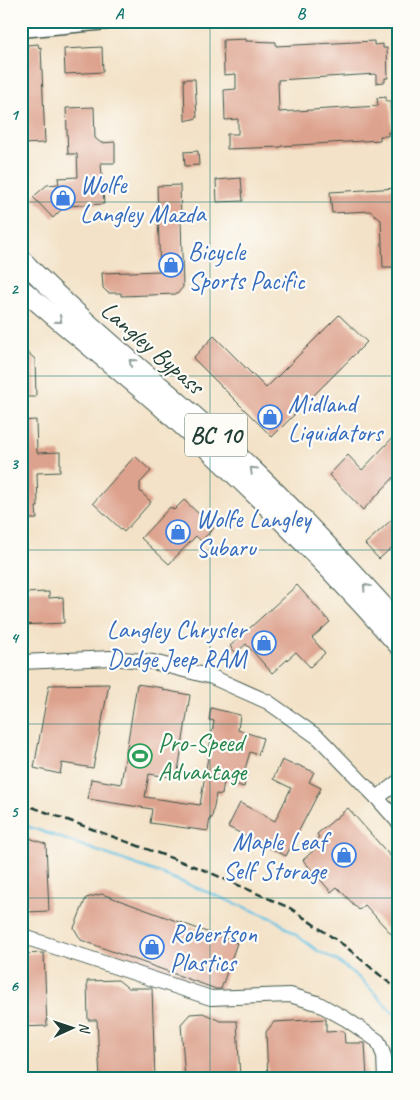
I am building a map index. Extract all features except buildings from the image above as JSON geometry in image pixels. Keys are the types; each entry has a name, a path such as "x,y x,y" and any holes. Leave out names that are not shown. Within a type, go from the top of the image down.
{"highway":[{"name":"Langley Bypass","path":"21,259 65,303 164,388 258,474 399,623"},
{"name":"Langley Bypass","path":"21,288 153,400 254,492 399,646"}],"main road":[{"path":"21,29 107,21"}],"street":[{"path":"21,662 112,658 153,662 212,677 268,702 319,738 399,823"},
{"path":"377,798 399,781"},
{"path":"21,936 211,998 290,995 317,1004 346,1019 378,1042 384,1056 385,1079"}],"waterway":[{"path":"21,824 157,872 274,919 318,951 336,960 363,981 399,1019"}],"railway":[{"path":"21,803 204,870 290,908 345,946 399,991"}],"place":[{"name":"Wolfe Langley Mazda","path":"63,198"},
{"name":"Bicycle Sports Pacific","path":"171,265"},
{"name":"Midland Liquidators","path":"270,417"},
{"name":"Wolfe Langley Subaru","path":"178,532"},
{"name":"Langley Chrysler Dodge Jeep RAM","path":"264,643"},
{"name":"Pro-Speed Advantage","path":"140,756"},
{"name":"Maple Leaf Self Storage","path":"344,855"},
{"name":"Robertson Plastics","path":"152,947"}]}
